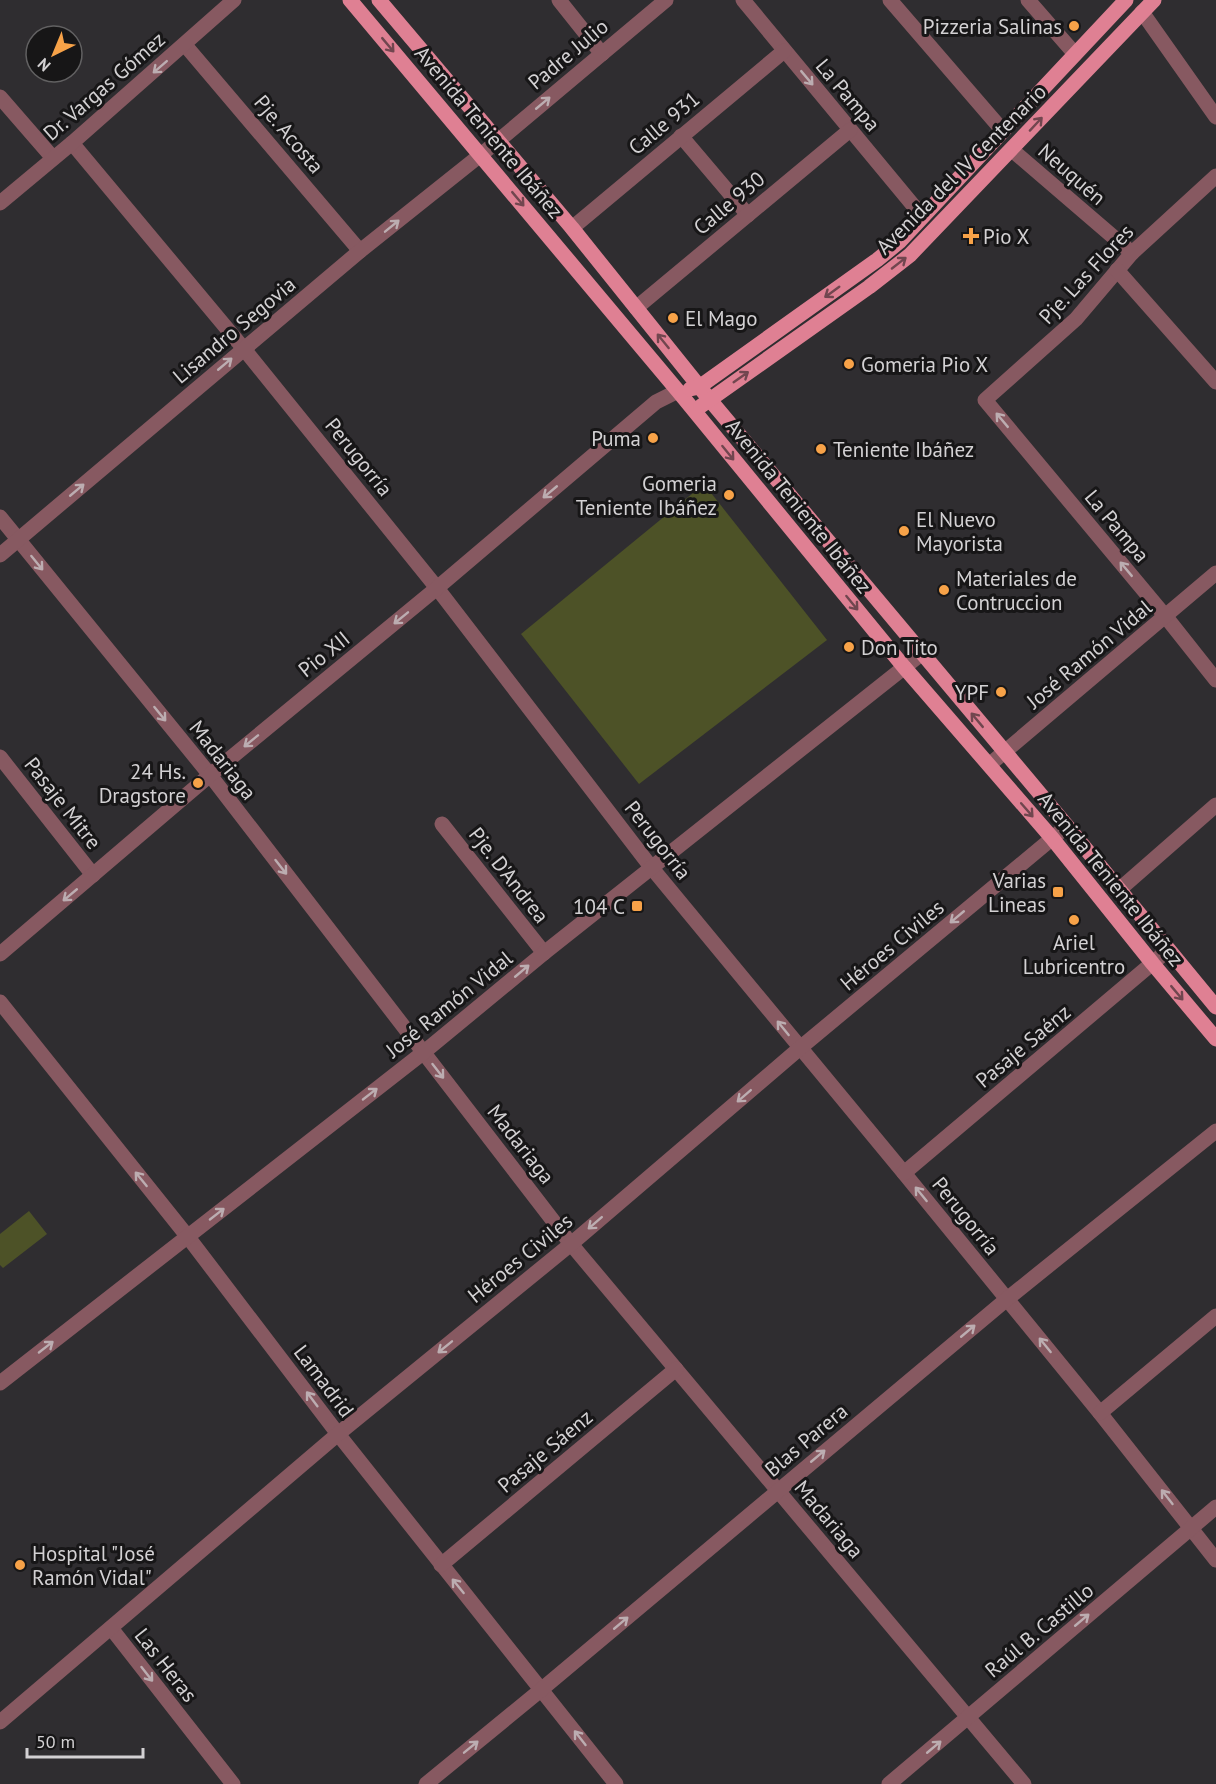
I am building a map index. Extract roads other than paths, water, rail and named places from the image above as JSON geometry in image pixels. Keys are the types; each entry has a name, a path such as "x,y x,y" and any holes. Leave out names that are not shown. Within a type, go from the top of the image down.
{"main road":[{"name":"Avenida Teniente Ibáñez","path":"350,0 678,391 904,667 1052,838 1216,1039"},
{"name":"Avenida Teniente Ibáñez","path":"379,0 572,228 699,387 1216,1007"},
{"name":"Avenida del IV Centenario","path":"678,391 699,387 899,242 1126,0"},
{"name":"Avenida del IV Centenario","path":"694,412 910,255 1154,0"}],"street":[{"name":"Dr. Vargas Gómez","path":"0,202 72,143 234,0"},
{"path":"559,0 602,54"},
{"name":"Padre Julio","path":"498,141 666,0"},
{"name":"La Pampa","path":"743,0 922,216"},
{"path":"890,0 1003,131"},
{"path":"1028,0 1075,54"},
{"path":"1142,12 1213,108"},
{"name":"Pje. Acosta","path":"185,45 360,251"},
{"name":"Calle 931","path":"572,228 784,51"},
{"path":"0,97 53,158"},
{"name":"Calle 930","path":"636,308 850,130"},
{"path":"681,136 748,215"},
{"name":"Lisandro Segovia","path":"0,555 360,251 498,141"},
{"name":"Perugorría","path":"72,143 244,349 437,588 651,867 1100,1413 1216,1560"},
{"name":"Neuquén","path":"1012,150 1132,253"},
{"name":"Pje. Las Flores","path":"985,400 1076,319 1132,253 1216,176"},
{"path":"1117,270 1216,382"},
{"name":"Pio XII","path":"0,954 656,402 678,391"},
{"name":"La Pampa","path":"985,400 1216,680"},
{"name":"Madariaga","path":"0,517 210,775 572,1244 1024,1784"},
{"name":"José Ramón Vidal","path":"989,765 1216,573"},
{"name":"José Ramón Vidal","path":"0,1383 424,1052 651,867 921,654"},
{"name":"Pasaje Mitre","path":"0,757 93,875"},
{"path":"1119,889 1216,805"},
{"name":"Pje. D'Andrea","path":"442,824 544,953"},
{"name":"Héroes Civiles","path":"0,1722 338,1434 572,1244 800,1048 1066,826"},
{"name":"Pasaje Saénz","path":"904,1173 1168,950"},
{"name":"Lamadrid","path":"0,1002 188,1237 338,1434 616,1784"},
{"name":"Blas Parera","path":"426,1784 1007,1299 1216,1131"},
{"path":"1100,1413 1216,1316"},
{"name":"Pasaje Sáenz","path":"441,1565 676,1369"},
{"name":"Raúl B. Castillo","path":"889,1784 1216,1507"},
{"name":"Las Heras","path":"111,1628 233,1784"}],"place":[{"name":"Pizzeria Salinas","path":"1074,26"},
{"name":"Pio X","path":"971,236"},
{"name":"El Mago","path":"673,318"},
{"name":"Gomeria Pio X","path":"849,364"},
{"name":"Puma","path":"653,438"},
{"name":"Teniente Ibáñez","path":"821,449"},
{"name":"Gomeria Teniente Ibáñez","path":"729,495"},
{"name":"El Nuevo Mayorista","path":"904,531"},
{"name":"Materiales de Contruccion","path":"944,590"},
{"name":"Don Tito","path":"849,647"},
{"name":"YPF","path":"1001,692"},
{"name":"24 Hs. Dragstore","path":"198,783"},
{"name":"Varias Lineas","path":"1058,892"},
{"name":"104 C","path":"637,906"},
{"name":"Ariel Lubricentro","path":"1074,920"},
{"name":"Hospital \"José Ramón Vidal\"","path":"20,1565"}]}
